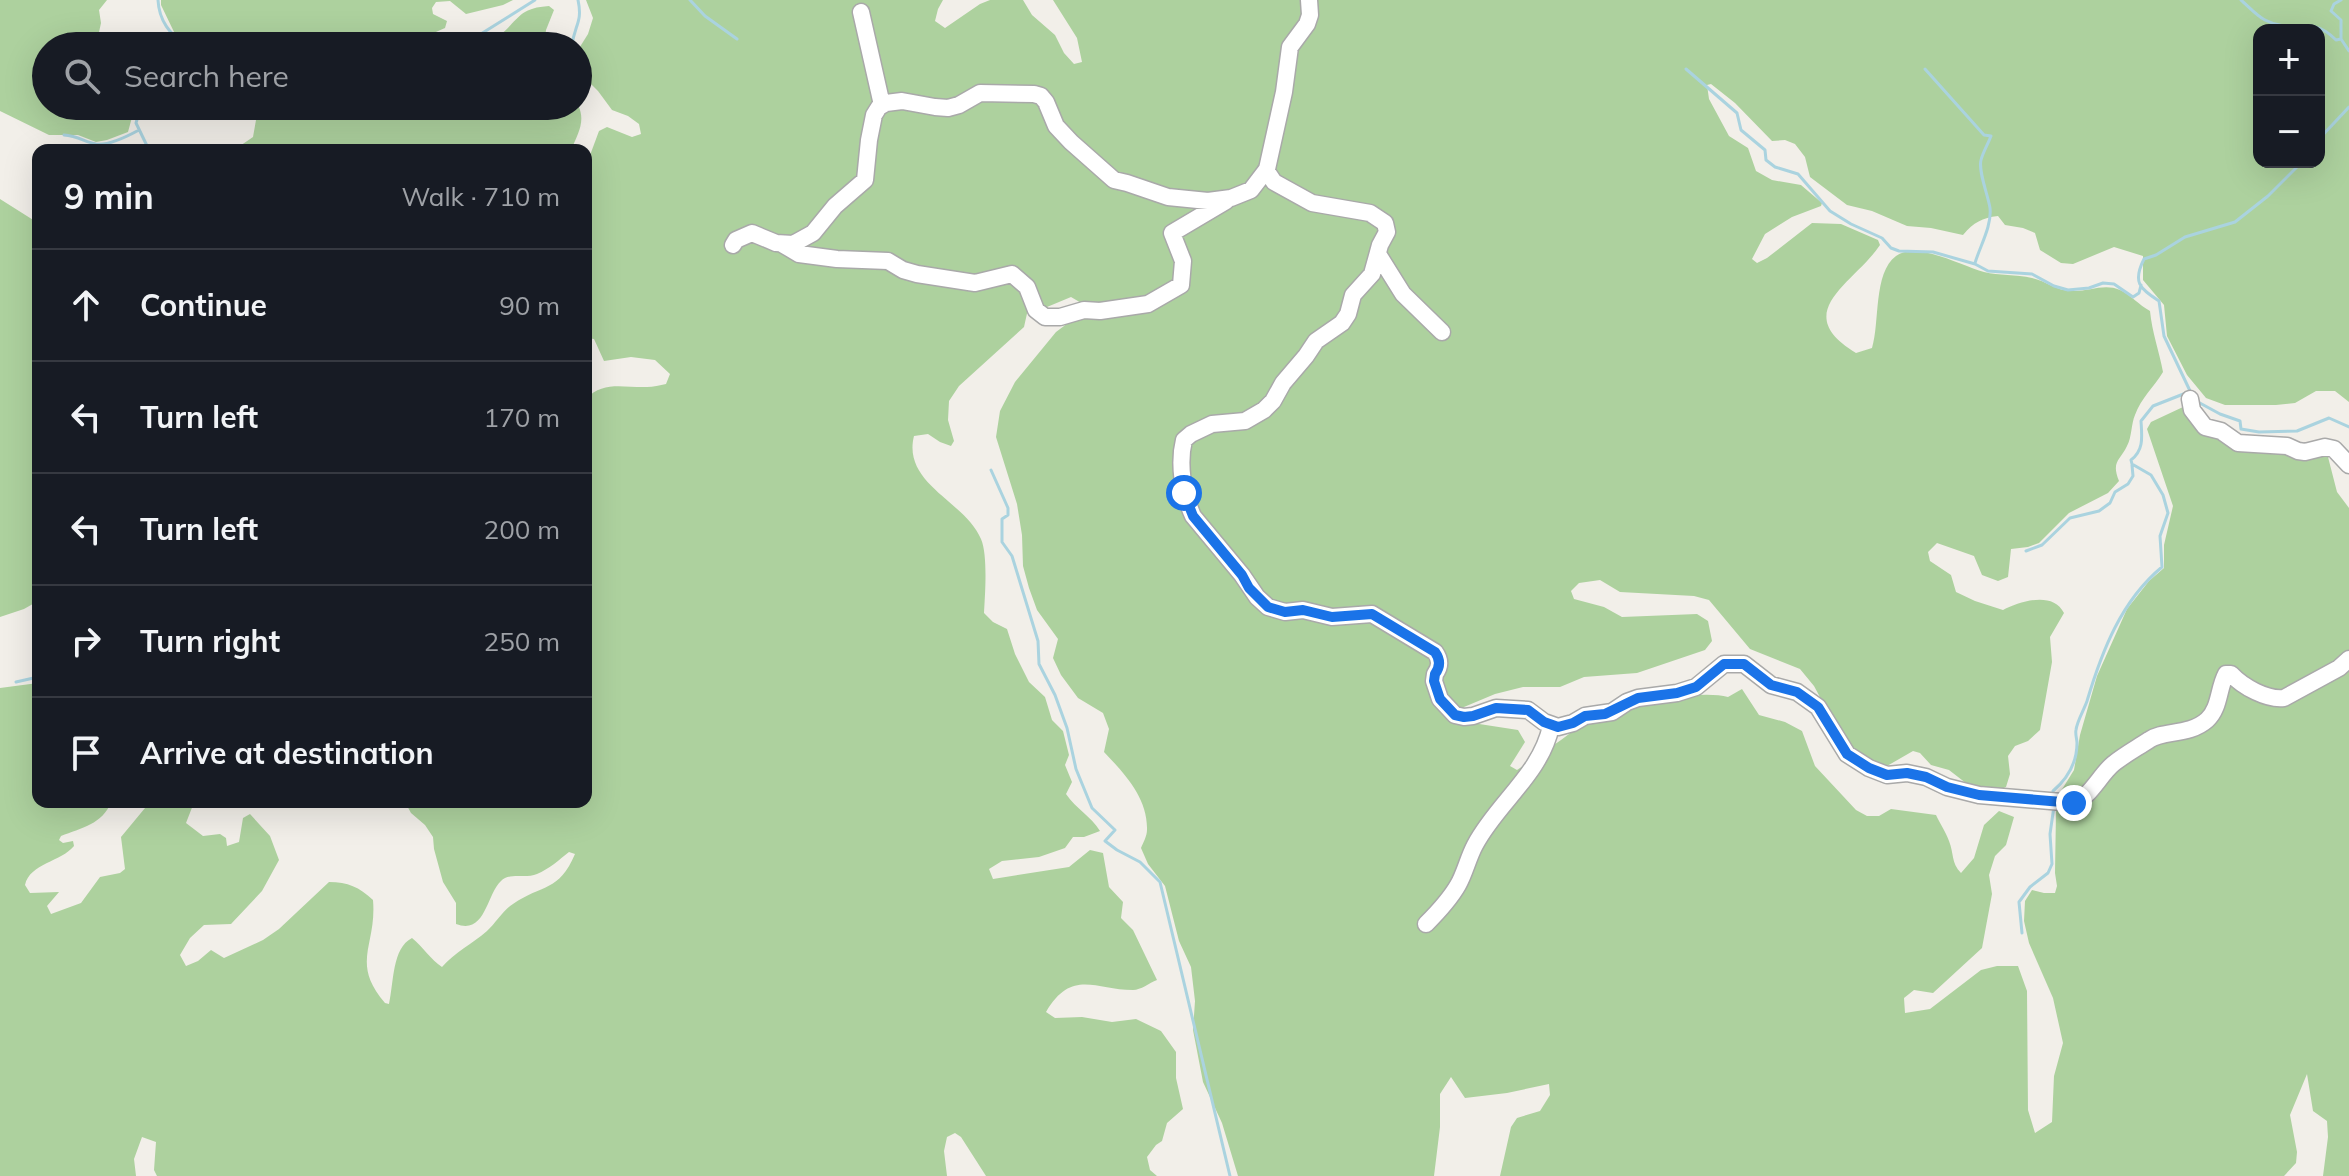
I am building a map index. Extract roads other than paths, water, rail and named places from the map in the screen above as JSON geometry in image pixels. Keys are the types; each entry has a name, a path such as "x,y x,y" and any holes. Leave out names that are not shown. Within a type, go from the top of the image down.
{"street":[{"path":"782,243 799,254 888,261 917,274 975,283 1012,274 1027,287 1036,310 1045,317 1148,304 1181,285 1183,261 1172,233 1231,198 1251,190 1266,170 1284,92 1290,47 1307,24 1309,0"},
{"path":"861,12 882,105"},
{"path":"733,245 736,240 752,233 776,243 793,244 813,233 835,206 865,180 871,128 874,115 882,105 902,101 948,108 980,93 1041,96 1056,126 1114,180 1168,197 1208,201 1231,198"},
{"path":"1266,170 1274,182 1312,203 1370,213 1385,223 1387,232 1372,274 1353,295 1342,323 1316,341 1264,410 1245,421 1212,424 1184,440 1183,479 1188,505 1193,516 1242,575 1249,588 1268,607 1285,612 1303,610 1332,617 1365,614 1380,617 1435,652 1440,663 1435,674 1436,689 1446,708 1455,715 1473,716 1496,708 1528,710 1551,726 1566,726 1585,716 1605,714 1638,698 1696,687 1724,664 1744,664 1771,685 1797,692 1818,707 1847,754 1869,768 1887,775 1907,773 1926,777 1947,787 1979,795 2074,803 2082,800 2099,777 2115,763 2152,737 2182,732 2210,718 2226,674 2276,699 2284,698 2339,668 2349,659"},
{"path":"1378,254 1403,294 1442,332"},
{"path":"2190,399 2192,410 2205,427 2221,431 2238,443 2287,446 2305,452 2325,447 2334,449 2349,465"},
{"path":"1426,924 1458,885 1475,845 1494,816 1541,757 1551,726"}],"waterway":[{"path":"158,0 161,14 171,32"},
{"path":"484,32 535,0"},
{"path":"574,32 579,19 578,0"},
{"path":"690,0 705,16 737,39"},
{"path":"2241,0 2262,18 2275,24 2318,28 2336,40 2341,39"},
{"path":"2341,0 2334,4 2331,11 2341,20 2341,39 2349,51"},
{"path":"1686,69 1737,113 1741,130 1765,150 1766,160 1775,167 1798,174 1830,211 1882,238 1891,248 1933,252 1988,271 2032,274 2068,290 2103,283 2114,284 2133,297 2139,293 2141,285"},
{"path":"1925,69 1984,135 1991,136 1980,165 1990,215 1975,263"},
{"path":"2325,133 2349,107"},
{"path":"137,120 146,144"},
{"path":"64,135 107,144 139,130"},
{"path":"2191,393 2164,336 2159,301 2147,292 2138,279 2144,259 2185,237 2235,222 2268,196 2296,168"},
{"path":"2053,794 2073,764 2078,723 2115,628 2135,595 2162,567 2160,536 2168,513 2163,495 2151,475 2132,464 2131,460 2140,447 2141,421 2153,406 2186,393"},
{"path":"2198,402 2240,421 2241,429 2259,432 2297,431 2329,418 2349,427"},
{"path":"2026,551 2042,545 2070,518 2099,511 2110,503 2115,492 2128,484 2133,476 2132,465"},
{"path":"991,470 1008,508 1008,515 1002,519 1002,542 1012,556 1038,641 1039,664 1055,695 1067,728 1076,769 1092,808 1115,830 1105,841 1140,862 1160,882 1230,1176"},
{"path":"16,682 32,678"},
{"path":"2022,933 2019,902 2030,887 2048,873 2052,864 2050,834 2054,806"}]}
